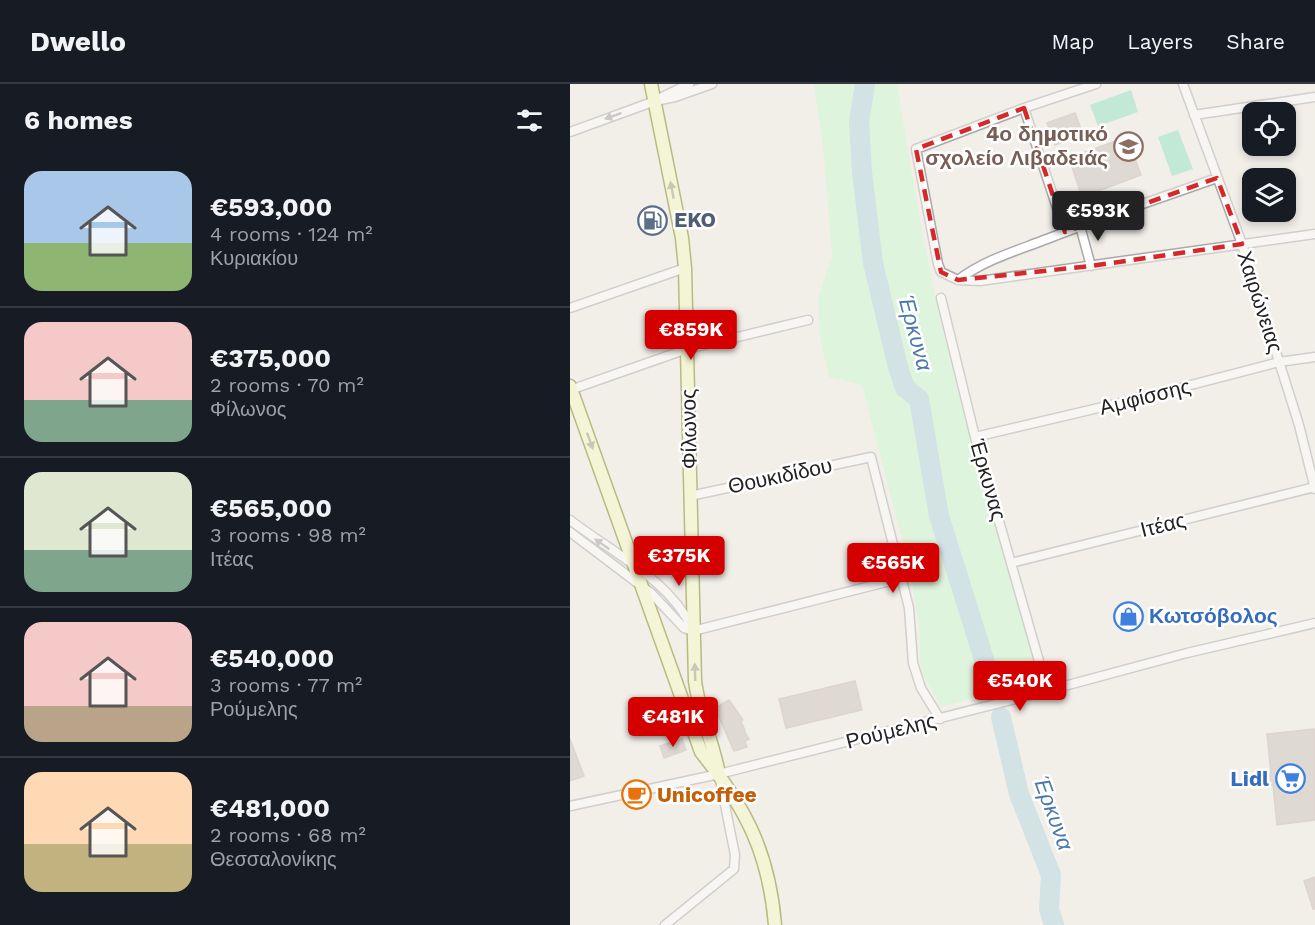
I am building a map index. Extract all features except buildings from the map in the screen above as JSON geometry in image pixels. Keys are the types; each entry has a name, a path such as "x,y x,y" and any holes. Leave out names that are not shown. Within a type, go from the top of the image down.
{"main road":[{"name":"Φίλωνος","path":"651,84 682,238 685,268 696,693 714,749 719,774"},
{"path":"570,388 701,752 719,774 754,832 769,881 775,925"}],"street":[{"path":"655,101 689,84"},
{"path":"570,132 655,101 675,97 712,84"},
{"path":"1096,84 1024,108 916,149 941,272 958,280 980,281 1315,234"},
{"name":"Χαιρώνειας","path":"1184,84 1242,244 1302,435 1315,488"},
{"path":"1194,115 1315,98"},
{"path":"1024,108 1065,232"},
{"path":"958,280 971,270 992,260 1080,226 1217,178"},
{"path":"1080,226 1091,266"},
{"path":"570,308 685,268"},
{"name":"Έρκυνας","path":"941,298 975,437 1039,661"},
{"path":"570,388 687,349 808,320"},
{"name":"Αμφίσσης","path":"975,437 1145,398 1279,362 1315,357"},
{"name":"Θουκιδίδου","path":"690,496 870,457 902,578"},
{"name":"Ιτέας","path":"1011,563 1315,488"},
{"path":"570,520 635,567 667,594 688,620 693,631"},
{"path":"570,532 642,586 662,603 684,628 693,631 902,578 909,608 913,663 921,688 940,719"},
{"name":"Ρούμελης","path":"570,806 719,774 940,719 1187,653 1315,623"},
{"path":"665,925 734,869 735,855 719,774"}],"highlighted area":[{"path":"1024,108 1065,232 1217,178 1242,244 1091,266 958,280 941,272 916,149"}],"green space":[{"path":"814,84 897,84 913,180 945,339 990,510 1040,680 941,707 923,674 920,660 919,625 910,571 862,385 829,377 819,334 818,299 832,256 823,147"},
{"path":"1131,90 1138,112 1098,126 1090,105"},
{"path":"1178,130 1193,169 1172,176 1158,137"}],"waterway":[{"name":"Έρκυνα","path":"865,84 859,122 862,172 873,263 905,388 919,399 939,516 993,688"},
{"name":"Έρκυνα","path":"1001,717 1019,794 1051,875 1049,909 1054,925"}],"place":[{"name":"4ο δημοτικό σχολείο Λιβαδειάς","path":"1129,146"},
{"name":"EKO","path":"653,220"},
{"name":"Κωτσόβολος","path":"1128,616"},
{"name":"Lidl","path":"1290,779"},
{"name":"Unicoffee","path":"636,795"}]}
